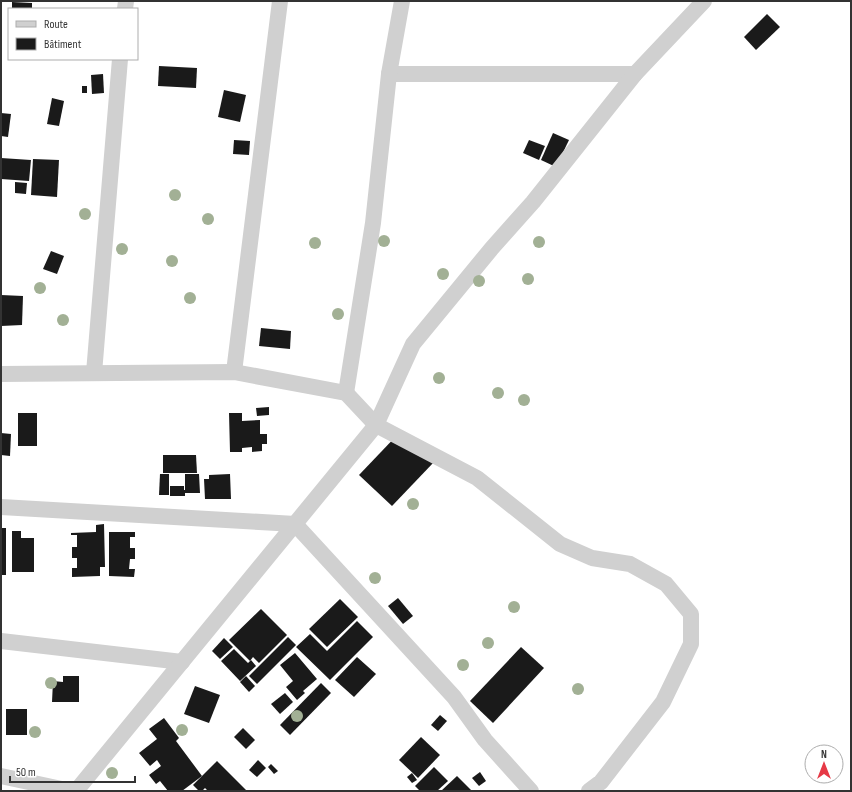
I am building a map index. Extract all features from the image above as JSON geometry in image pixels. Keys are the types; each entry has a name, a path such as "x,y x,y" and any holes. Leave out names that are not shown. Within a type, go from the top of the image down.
{"street":[{"path":"234,372 280,1"},
{"path":"346,394 373,224 389,74 402,1"},
{"path":"76,791 376,425 413,344 487,254 533,202 635,74 704,1"},
{"path":"94,373 120,60"},
{"path":"389,74 635,74"},
{"path":"1,374 234,372 346,394 376,425 477,478 560,544 592,558 630,564 666,584 691,614 691,644 663,702 601,782 589,791"},
{"path":"1,508 295,524 454,698 485,740 531,791"},
{"path":"1,641 182,662"},
{"path":"1,776 71,791"}],"building":[{"path":"12,2 32,3 32,8 12,8"},
{"path":"767,14 780,27 756,50 744,37"},
{"path":"159,66 197,68 196,88 158,86"},
{"path":"103,74 104,93 92,94 91,75"},
{"path":"82,86 87,86 87,93 82,93"},
{"path":"224,90 246,95 240,122 218,117"},
{"path":"52,98 64,101 59,126 47,124"},
{"path":"1,113 11,114 8,137 1,136"},
{"path":"553,133 569,140 556,167 541,160"},
{"path":"234,140 250,141 249,155 233,154"},
{"path":"529,140 545,146 539,160 523,153"},
{"path":"1,158 31,160 29,181 1,179"},
{"path":"33,159 59,160 57,197 31,195"},
{"path":"15,182 27,183 26,194 15,193"},
{"path":"51,251 64,256 57,274 43,269"},
{"path":"1,295 23,296 22,325 1,326"},
{"path":"261,328 291,331 290,349 259,346"},
{"path":"269,407 269,415 257,416 256,408"},
{"path":"18,413 37,413 37,446 18,446"},
{"path":"229,413 242,413 242,421 260,420 260,434 267,434 267,444 262,444 262,451 252,452 252,447 242,448 242,452 230,452"},
{"path":"401,431 434,462 392,506 359,475"},
{"path":"1,433 11,434 10,456 1,455"},
{"path":"163,455 196,455 197,473 163,473"},
{"path":"160,474 169,474 169,495 159,495"},
{"path":"185,474 199,474 200,493 185,493 185,496 170,496 170,486 184,486 185,490"},
{"path":"230,474 231,499 205,499 204,479 209,479 209,475"},
{"path":"104,524 105,567 100,567 100,576 72,577 72,568 77,568 77,558 72,558 72,547 77,547 77,535 71,535 71,533 96,532 96,525"},
{"path":"1,528 6,528 6,575 1,575"},
{"path":"12,531 21,531 21,538 34,538 34,572 12,572"},
{"path":"109,532 135,532 135,537 130,537 130,548 135,548 135,559 130,559 129,569 135,569 134,577 109,576"},
{"path":"398,598 413,616 403,624 388,606"},
{"path":"340,599 358,617 327,647 309,629"},
{"path":"261,609 287,635 259,663 253,657 250,661 229,640"},
{"path":"357,621 373,637 330,680 296,647 310,634 327,651"},
{"path":"288,637 296,645 257,684 249,676"},
{"path":"224,638 233,647 220,659 212,651"},
{"path":"521,647 544,668 493,723 470,701"},
{"path":"234,649 248,663 251,660 256,666 240,681 221,661"},
{"path":"295,653 317,679 303,691 305,693 297,700 286,687 293,681 280,665"},
{"path":"357,657 376,674 354,697 335,680"},
{"path":"63,676 79,676 79,702 52,702 53,681 63,682"},
{"path":"246,676 255,686 249,692 240,682"},
{"path":"321,683 331,693 290,735 280,725"},
{"path":"195,686 220,695 209,723 184,714"},
{"path":"285,693 293,702 280,714 271,704"},
{"path":"6,709 27,709 27,735 6,735"},
{"path":"440,715 447,721 438,731 431,725"},
{"path":"164,718 179,738 176,741 202,776 182,791 168,791 160,781 156,784 149,775 161,766 157,760 150,766 139,753 157,739 149,729"},
{"path":"243,728 255,740 246,749 234,737"},
{"path":"421,737 440,755 418,778 399,760"},
{"path":"258,760 266,768 257,777 249,770"},
{"path":"217,761 246,790 245,791 208,791 205,788 202,791 199,791 193,785"},
{"path":"271,764 278,771 274,774 268,767"},
{"path":"434,767 448,781 437,791 420,791 415,786"},
{"path":"480,772 486,781 479,786 472,778"},
{"path":"412,773 417,780 412,783 407,777"},
{"path":"457,776 472,791 441,791"}]}
